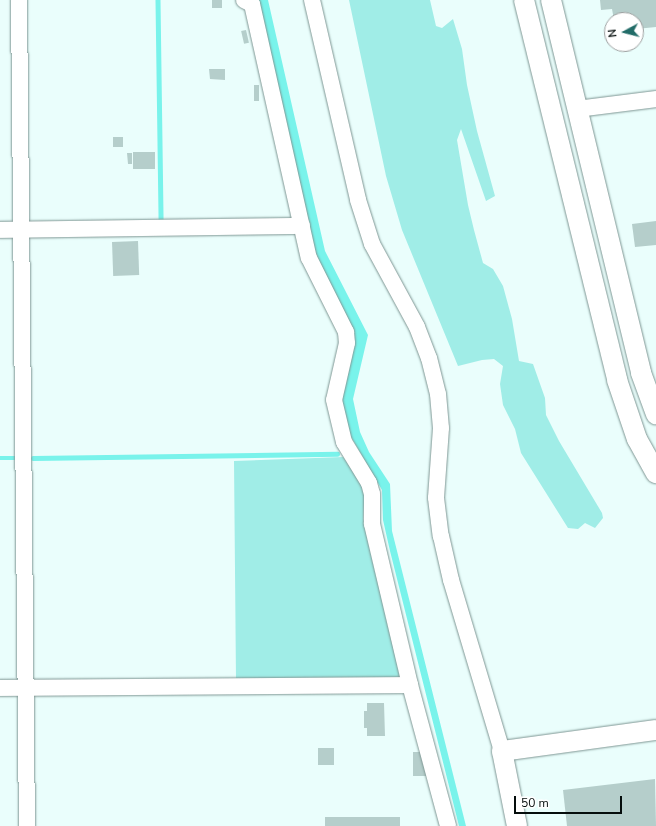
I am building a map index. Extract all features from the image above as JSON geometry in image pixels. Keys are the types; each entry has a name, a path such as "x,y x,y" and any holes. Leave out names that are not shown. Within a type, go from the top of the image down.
{"street":[{"path":"19,0 27,826"},
{"path":"244,0 252,4 310,258 346,332 348,343 334,400 344,442 369,483 372,494 372,524 410,685 448,826"},
{"path":"312,0 358,200 372,244 417,327 429,358 438,394 441,428 436,498 441,536 451,580 502,751 517,826"},
{"path":"524,0 616,380 637,439 656,473"},
{"path":"551,0 641,373 656,414"},
{"path":"577,109 656,98"},
{"path":"0,230 302,226"},
{"path":"0,688 410,685"},
{"path":"502,751 656,730"}],"shaded area":[{"path":"256,0 268,0 325,251 368,335 353,399 360,432 369,452 390,484 392,531 466,826 459,826 390,551 383,520 382,490 350,435 342,401 353,332 317,256 312,241"},
{"path":"349,0 430,0 436,26 442,28 453,19 462,49 467,85 477,131 495,196 486,201 461,129 457,140 468,205 483,263 493,269 503,286 512,319 519,361 533,364 545,398 546,415 559,441 602,513 603,518 595,528 585,523 578,529 568,528 521,453 515,429 503,405 500,384 503,366 494,359 482,360 458,366 402,230 386,176"},
{"path":"343,457 365,487 363,519 401,678 236,680 234,461"}],"building":[{"path":"212,0 222,0 222,8 212,8"},
{"path":"600,0 656,0 656,27 644,28 644,12 613,12 612,9 601,10"},
{"path":"246,30 249,43 244,44 241,31"},
{"path":"209,69 225,69 225,80 210,79"},
{"path":"254,85 259,85 259,101 254,101"},
{"path":"113,137 123,137 123,147 113,147"},
{"path":"133,152 155,152 155,169 133,169"},
{"path":"127,153 132,153 132,164 128,164"},
{"path":"656,221 656,245 635,247 632,224"},
{"path":"138,241 139,275 113,276 112,242"},
{"path":"367,703 384,703 385,736 367,736 367,728 364,728 364,711 367,711"},
{"path":"318,748 334,748 334,765 318,765"},
{"path":"413,752 421,752 427,776 413,776"},
{"path":"655,779 656,826 567,826 563,790"},
{"path":"325,817 400,817 400,826 325,826"}],"waterway":[{"path":"158,0 161,220"},
{"path":"33,458 337,454"},
{"path":"0,458 17,458"}]}
